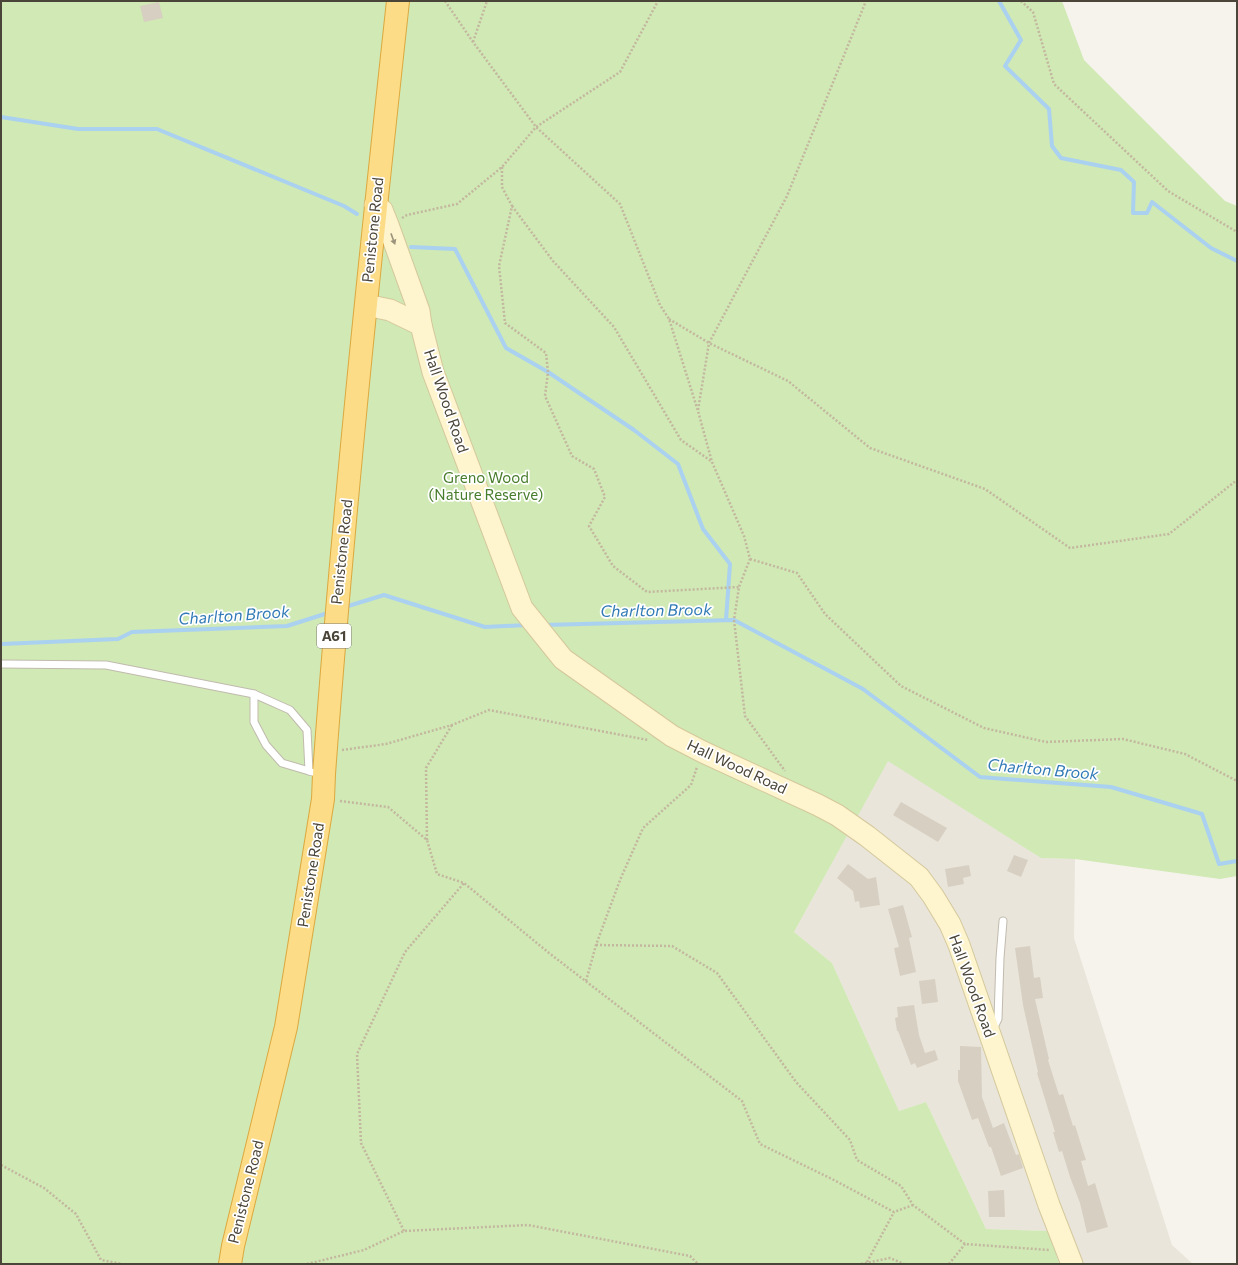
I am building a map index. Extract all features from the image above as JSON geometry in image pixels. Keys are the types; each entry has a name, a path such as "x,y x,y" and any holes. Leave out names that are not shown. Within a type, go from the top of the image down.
{"highway":[{"name":"Penistone Road","path":"230,1264 233,1246 286,1027 324,799 316,773 325,752 335,618 375,205 398,1"}],"main road":[{"name":"Hall Wood Road","path":"375,205 382,210 420,311 421,325 433,372 522,608 563,659 672,736 837,815 867,836 919,877 933,896 950,924 959,945 1068,1255"},
{"path":"366,305 390,310 421,325"}],"lane":[{"path":"1,664 106,665 254,694 290,710 307,730 316,773 282,763 266,745 254,722 254,694"},
{"path":"988,1029 995,1024 998,1019 1003,921"}],"path":[{"path":"445,1 473,42 536,127 620,204 660,305 669,319 698,411 712,462 744,536 750,559 739,587 734,620 745,716 785,771"},
{"path":"473,42 487,1"},
{"path":"388,225 407,215 457,204 502,167 536,127 620,72 658,1"},
{"path":"698,411 709,343 788,196 866,1"},
{"path":"1021,1 1033,12 1054,84 1168,191 1237,232"},
{"path":"502,167 502,187 512,206 553,261 614,327 681,440 712,462"},
{"path":"512,206 499,266 506,323 546,353 548,372 545,396 572,456 594,469 605,497 589,526 613,566 647,592 739,587"},
{"path":"669,319 709,343 788,381 870,448 985,489 1070,548 1169,534 1237,480"},
{"path":"750,559 797,573 825,614 900,686 984,728 1046,742 1123,740 1185,754 1237,781"},
{"path":"325,752 386,744 452,725 488,710 660,742 672,736"},
{"path":"452,725 426,768 427,840 436,874 464,883 549,953 742,1101 760,1144 894,1212"},
{"path":"586,981 596,945 620,880 643,828 691,785 703,752"},
{"path":"324,799 388,807 427,840"},
{"path":"404,1232 361,1143 357,1054 405,952 464,883"},
{"path":"596,945 672,946 717,973 796,1082 850,1140 857,1160 901,1186 913,1205 965,1244 1048,1250 1068,1255"},
{"path":"1,1165 44,1188 76,1214 101,1260 122,1264"},
{"path":"867,1262 894,1212 913,1205"},
{"path":"307,1264 364,1250 404,1232 528,1225 690,1256 698,1264"},
{"path":"949,1264 965,1244"},
{"path":"861,1264 890,1258 904,1264"}],"shaded area":[{"path":"888,760 1041,858 1075,859 1074,938 1172,1245 1193,1264 1059,1264 1048,1231 986,1229 926,1102 899,1111 832,963 794,932"}],"green space":[{"name":"Greno Wood (Nature Reserve)","path":"1,1 1062,1 1084,60 1225,201 1237,206 1237,876 1220,879 1075,859 1041,858 888,761 794,932 832,963 899,1111 926,1102 986,1229 1049,1231 1059,1264 1,1264"}],"building":[{"path":"159,2 163,18 144,22 140,6"},
{"path":"901,802 947,828 938,842 893,815"},
{"path":"1014,855 1028,860 1021,877 1007,871"},
{"path":"848,864 868,879 876,877 880,905 860,908 859,901 855,902 853,891 837,878"},
{"path":"969,865 971,876 963,878 964,884 948,887 945,869"},
{"path":"903,905 912,937 909,938 916,972 900,976 894,948 899,947 888,909"},
{"path":"1030,946 1034,978 1040,977 1043,998 1035,999 1048,1060 1059,1095 1063,1094 1073,1126 1075,1125 1086,1160 1081,1161 1088,1186 1095,1183 1108,1227 1087,1233 1080,1203 1062,1151 1059,1152 1053,1132 1055,1132 1037,1073 1023,1005 1015,948"},
{"path":"935,979 938,1002 922,1004 919,981"},
{"path":"914,1005 919,1035 925,1053 935,1050 938,1060 917,1068 915,1063 911,1065 897,1031 895,1018 898,1017 897,1007"},
{"path":"960,1046 981,1047 982,1097 993,1128 1004,1123 1016,1155 1019,1154 1023,1168 1001,1176 991,1147 989,1147 978,1118 972,1120 958,1081 958,1070 960,1070"},
{"path":"1004,1190 1005,1217 989,1217 988,1191"}],"waterway":[{"path":"999,1 1021,40 1005,66 1049,109 1052,146 1061,158 1121,170 1134,182 1133,213 1147,213 1152,202 1211,248 1237,261"},
{"path":"1,117 78,129 157,129 344,206 357,214"},
{"path":"411,247 455,249 506,348 548,372 634,430 678,464 703,529 730,564 726,620"},
{"name":"Charlton Brook","path":"345,607 384,595 485,627 527,625"},
{"name":"Charlton Brook","path":"1,644 118,639 132,632 287,626 331,612"},
{"name":"Charlton Brook","path":"544,625 734,620 863,689 980,777 1111,787 1202,814 1219,864 1237,861"}]}
